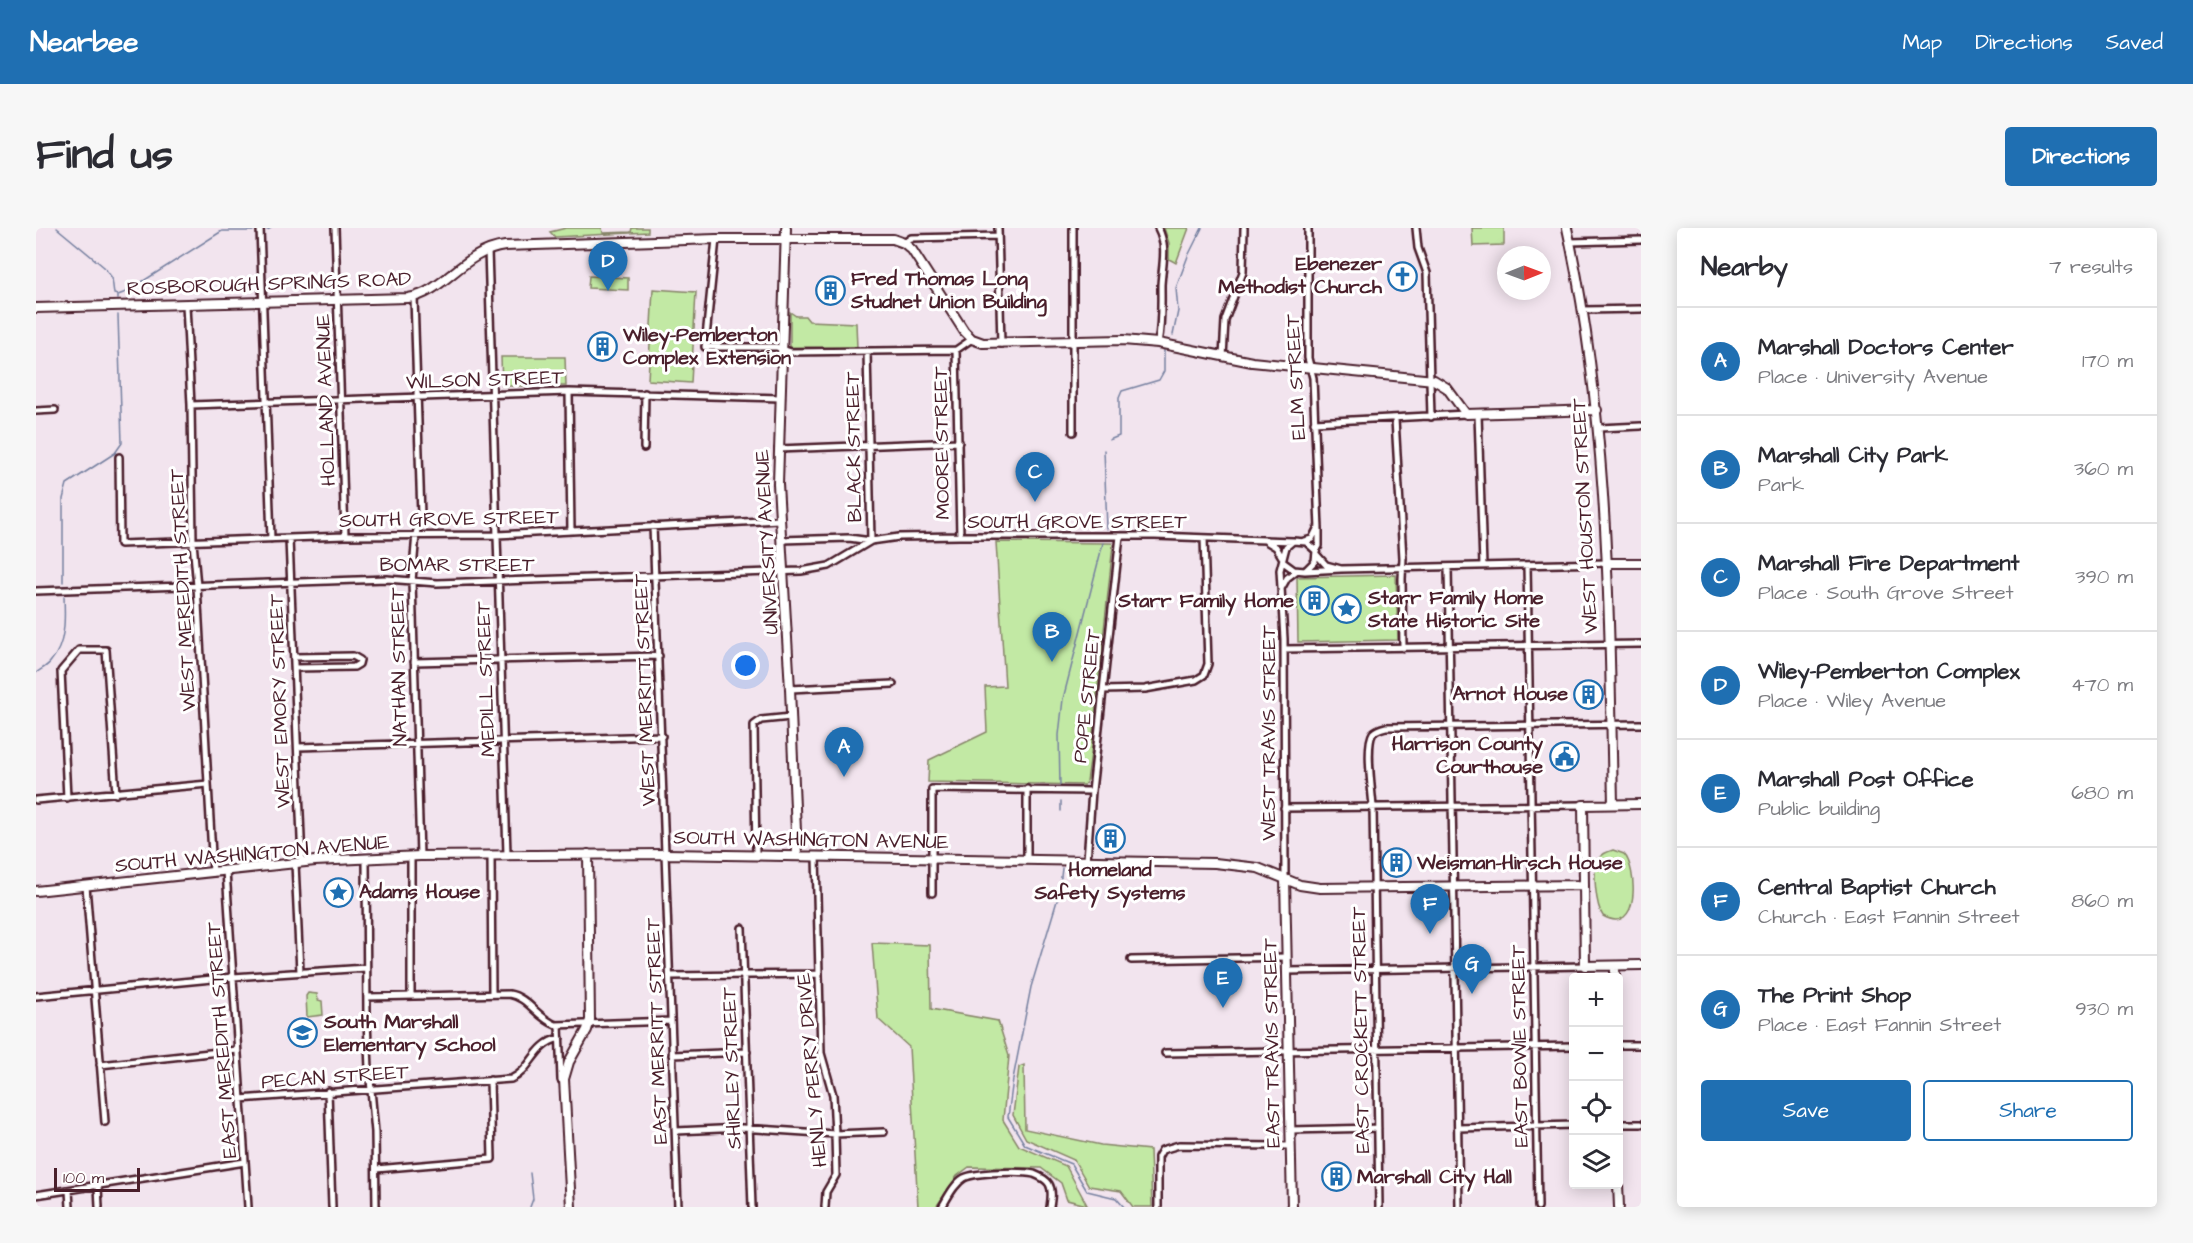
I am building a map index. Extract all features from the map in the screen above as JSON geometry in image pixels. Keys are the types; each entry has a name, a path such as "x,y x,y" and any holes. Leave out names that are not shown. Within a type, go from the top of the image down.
{"street":[{"path":"260,228 271,539"},
{"name":"HOLLAND AVENUE","path":"335,228 345,536"},
{"name":"UNIVERSITY AVENUE","path":"786,228 778,449 779,520 784,572 797,855"},
{"path":"998,228 1001,344"},
{"path":"1073,228 1073,432"},
{"path":"1158,228 1163,239 1164,253 1161,285 1162,320 1158,343"},
{"path":"1223,357 1225,320 1243,272 1245,228"},
{"name":"ELM STREET","path":"1308,228 1308,358 1313,378 1319,546 1317,553"},
{"path":"1416,228 1418,248 1427,273 1431,417"},
{"name":"WEST HOUSTON STREET","path":"1567,228 1584,310 1599,428 1608,563 1613,804"},
{"path":"904,243 911,238 998,236"},
{"path":"716,239 705,347 776,347 791,352 956,350 972,339"},
{"path":"488,250 533,244 716,239 893,239 904,243 913,252 964,331 972,339 982,343 1122,340 1158,343 1252,362 1430,379 1447,388 1466,414"},
{"path":"1570,242 1641,240"},
{"name":"ROSBOROUGH SPRINGS ROAD","path":"36,308 338,302 414,297 428,292 470,259 488,250"},
{"name":"MEDILL STREET","path":"488,250 507,854"},
{"name":"NATHAN STREET","path":"414,297 421,516 416,534 412,581 420,856"},
{"name":"WEST MEREDITH STREET","path":"186,305 193,542 213,873"},
{"path":"1584,310 1641,309"},
{"name":"MOORE STREET","path":"956,350 960,536"},
{"name":"BLACK STREET","path":"867,351 871,541"},
{"path":"569,392 571,531"},
{"name":"WILSON STREET","path":"190,405 569,392 780,398"},
{"path":"645,393 645,448"},
{"path":"36,411 55,410"},
{"path":"1314,422 1597,410"},
{"path":"1478,414 1483,566"},
{"path":"1395,418 1403,648"},
{"path":"1599,428 1641,426"},
{"path":"778,449 959,442"},
{"name":"SOUTH GROVE STREET","path":"119,457 120,544 416,534 497,535 779,520"},
{"path":"1282,559 1286,547 1293,541 1303,541 1314,537 1318,524"},
{"name":"WEST MERRITT STREET","path":"653,526 666,854"},
{"name":"SOUTH GROVE STREET","path":"781,540 849,538 871,541 898,537 1120,536 1293,541"},
{"name":"POPE STREET","path":"1087,860 1092,790 1120,536"},
{"name":"WEST EMORY STREET","path":"289,538 298,747 300,972"},
{"path":"1103,690 1152,688 1196,680 1206,672 1208,664 1204,538"},
{"name":"BOMAR STREET","path":"36,591 387,579 437,583 809,571 829,566 871,541"},
{"path":"1266,541 1276,547 1282,559 1296,571"},
{"path":"1303,541 1317,553 1326,565 1341,569"},
{"path":"1305,571 1313,564 1317,553"},
{"name":"WEST TRAVIS STREET","path":"1282,559 1280,570 1284,649 1285,879"},
{"path":"1282,587 1287,578 1296,571 1641,562"},
{"name":"EAST BOWIE STREET","path":"1527,565 1538,1207"},
{"path":"1448,567 1459,1207"},
{"path":"1284,649 1641,644"},
{"path":"67,798 61,671 79,650 106,650 116,794"},
{"path":"294,657 353,656 360,660 359,664 354,667 295,668"},
{"path":"414,662 501,662 659,656"},
{"path":"790,689 893,684"},
{"path":"756,856 754,726 761,720 791,717"},
{"path":"1451,726 1641,724"},
{"name":"EAST CROCKETT STREET","path":"1379,1207 1373,807 1370,750 1373,733 1379,728 1451,726"},
{"path":"298,747 662,736"},
{"path":"36,800 208,784"},
{"path":"932,893 932,789 1092,790"},
{"path":"1027,789 1027,860"},
{"path":"1583,804 1585,966"},
{"path":"1284,808 1641,804"},
{"name":"SOUTH WASHINGTON AVENUE","path":"36,891 299,863 366,858 507,854 797,855 1229,864 1258,868 1315,888 1584,885"},
{"path":"564,1091 567,1067 590,1024 588,854"},
{"name":"EAST MERRITT STREET","path":"666,854 678,1207"},
{"path":"491,855 492,994"},
{"name":"HENLY PERRY DRIVE","path":"816,856 821,1053 833,1095 835,1134 836,1175 826,1192 825,1207"},
{"path":"411,857 411,995"},
{"path":"366,858 366,968 376,1207"},
{"name":"EAST MEREDITH STREET","path":"226,871 248,1207"},
{"name":"EAST TRAVIS STREET","path":"1285,879 1292,1207"},
{"path":"86,886 105,1122"},
{"name":"SHIRLEY STREET","path":"742,928 752,1207"},
{"path":"1131,960 1287,957"},
{"path":"1287,971 1641,965"},
{"path":"1615,966 1615,973"},
{"path":"36,996 233,977 366,968"},
{"path":"670,976 818,974"},
{"path":"367,997 508,994 517,996 546,1020 559,1025 671,1022"},
{"path":"559,1025 571,1207"},
{"name":"PECAN STREET","path":"240,1099 511,1079 518,1075 542,1046 560,1038"},
{"path":"1623,1046 1641,1045"},
{"path":"1165,1053 1569,1046"},
{"path":"100,1065 237,1050"},
{"path":"672,1055 747,1052"},
{"path":"376,1168 492,1159 490,1080"},
{"path":"328,1091 332,1207"},
{"path":"1623,1124 1641,1124"},
{"path":"1458,1128 1569,1125"},
{"path":"1290,1130 1378,1128"},
{"path":"676,1131 749,1129 835,1134 884,1132"},
{"path":"1158,1207 1158,1157 1162,1150 1186,1144 1291,1146"},
{"path":"36,1195 245,1162"},
{"path":"942,1207 954,1187 969,1176 1026,1173 1040,1176 1049,1184 1050,1207"},
{"path":"98,1186 99,1207"},
{"path":"1618,1189 1619,1207"},
{"path":"69,1190 70,1207"}],"green space":[{"path":"566,228 602,228 603,233 631,232 632,228 648,228 648,232 555,237 550,232"},
{"path":"1164,228 1189,228 1176,263 1169,259 1169,243"},
{"path":"1472,228 1504,228 1504,245 1473,246"},
{"path":"589,276 628,278 628,290 588,288"},
{"path":"653,289 696,292 691,383 648,380"},
{"path":"790,312 796,316 805,316 809,321 856,323 857,348 790,347"},
{"path":"501,357 565,357 566,386 502,386"},
{"path":"996,542 1112,543 1113,545 1091,753 1087,781 1084,785 928,782 929,760 987,732 985,687 1005,686"},
{"name":"Starr Family Home State Historic Site","path":"1396,575 1398,640 1298,642 1297,577"},
{"path":"1613,850 1624,854 1628,861 1633,885 1630,909 1624,917 1615,920 1603,916 1595,880 1598,860 1606,852"},
{"path":"872,943 930,945 931,1009 998,1021 1009,1056 1003,1120 1019,1146 1066,1166 1087,1205 1067,1200 1061,1183 1041,1168 969,1167 957,1176 936,1207 918,1207 909,1047 878,1019"},
{"path":"308,993 317,994 318,1000 322,1001 323,1015 307,1017 306,996"},
{"path":"1024,1065 1025,1129 1101,1145 1150,1150 1152,1207 1133,1207 1121,1191 1089,1186 1074,1160 1026,1139 1013,1115 1019,1067"}],"waterway":[{"path":"57,228 104,267 112,278 114,294 118,295"},
{"path":"267,230 271,228"},
{"path":"1173,335 1178,311 1176,288 1202,228"},
{"path":"118,299 118,295 222,231 253,231"},
{"path":"63,582 63,499 67,484 115,453 122,443 118,315"},
{"path":"1109,440 1119,436 1119,398 1122,391 1159,380 1164,371 1164,350"},
{"path":"1104,450 1107,529"},
{"path":"1060,785 1059,735 1063,699 1103,543"},
{"path":"36,673 50,663 60,647 64,622 64,597"},
{"path":"1061,801 1061,811"},
{"path":"1062,868 1059,894 1031,987 1008,1117 1025,1145 1071,1164 1087,1191 1116,1198 1124,1207"},
{"path":"530,1173 533,1199 530,1207"}],"place":[{"name":"Ebenezer Methodist Church","path":"1403,276"},
{"name":"Fred Thomas Long Studnet Union Building","path":"830,290"},
{"name":"Wiley-Pemberton Complex","path":"608,291"},
{"name":"Wiley-Pemberton Complex Extension","path":"602,347"},
{"name":"Marshall Fire Department","path":"1035,502"},
{"name":"Starr Family Home","path":"1315,601"},
{"name":"Starr Family Home State Historic Site","path":"1347,609"},
{"name":"Marshall City Park","path":"1052,662"},
{"name":"Arnot House","path":"1589,694"},
{"name":"Harrison County Courthouse","path":"1564,756"},
{"name":"Marshall Doctors Center","path":"844,777"},
{"name":"Homeland Safety Systems","path":"1110,839"},
{"name":"Weisman-Hirsch House","path":"1396,863"},
{"name":"Adams House","path":"338,892"},
{"name":"Central Baptist Church","path":"1430,934"},
{"name":"The Print Shop","path":"1472,994"},
{"name":"Marshall Post Office","path":"1223,1008"},
{"name":"South Marshall Elementary School","path":"303,1033"},
{"name":"Marshall City Hall","path":"1336,1177"}]}
